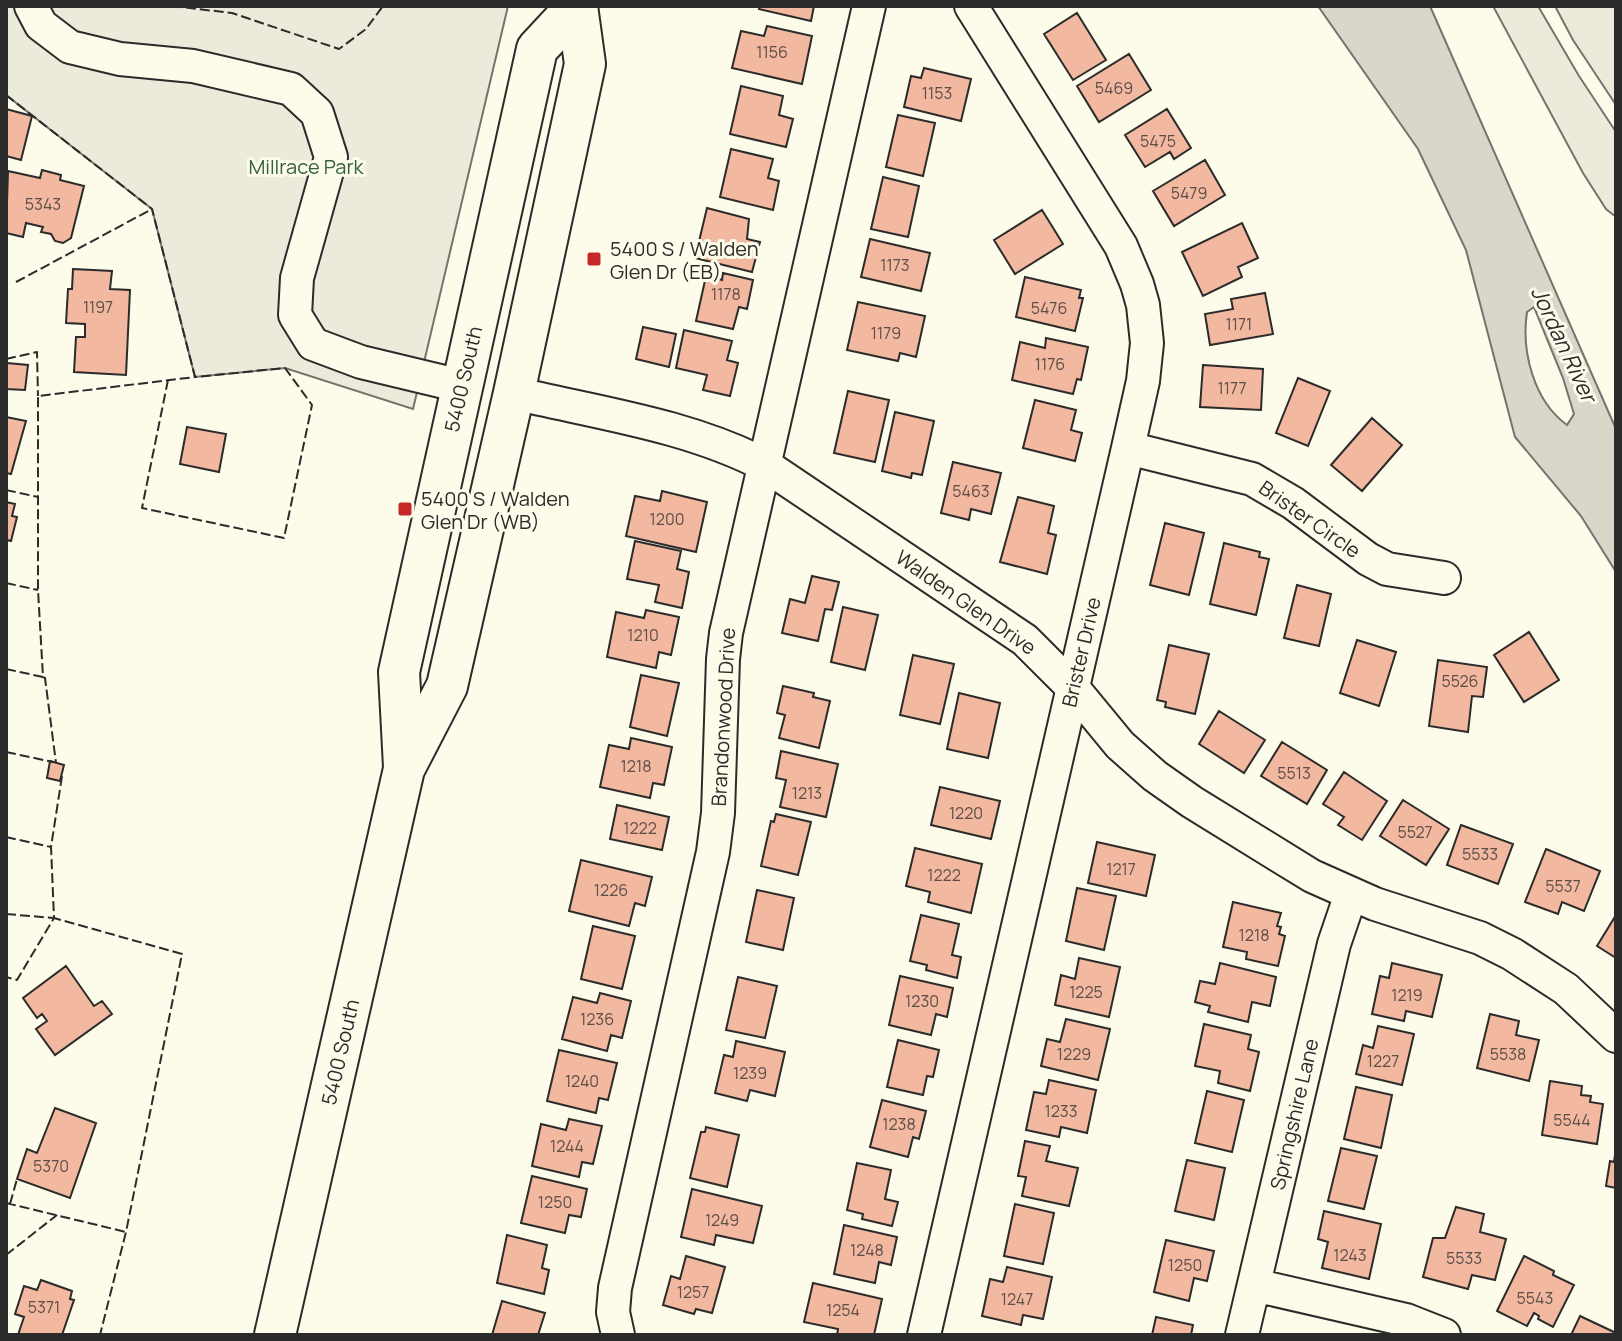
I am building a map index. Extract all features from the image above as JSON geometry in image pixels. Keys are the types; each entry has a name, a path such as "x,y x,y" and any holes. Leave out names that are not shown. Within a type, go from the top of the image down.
{"main road":[{"name":"5400 South","path":"404,769 399,672 537,49 577,6"},
{"name":"5400 South","path":"275,1335 404,769 447,686 514,393 585,64 577,6"}],"street":[{"path":"31,6 41,25 70,47 120,59 193,66 291,89 317,113 331,157 297,278 295,315 313,344 361,362 461,386"},
{"name":"Brandonwood Drive","path":"618,1335 613,1312 615,1288 713,852 718,813 724,645 869,6"},
{"name":"Brister Drive","path":"924,1335 1128,448 1143,381 1147,343 1143,305 1121,246 971,6"},
{"name":"Walden Glen Drive","path":"514,393 693,435 725,445 765,465 1025,640 1073,688 1120,745 1155,776 1273,854 1351,894 1480,938 1512,954 1566,989 1616,1036"},
{"name":"Brister Circle","path":"1128,448 1252,479 1293,503 1368,559 1387,569 1444,578"},
{"name":"Springshire Lane","path":"1242,1335 1334,944 1351,894"},
{"path":"1254,1285 1406,1320 1444,1335"}],"green space":[{"name":"Millrace Park","path":"6,6 508,6 413,409 285,368 195,377 152,209 6,95"},
{"path":"1493,6 1538,6 1616,132 1616,217 1606,209 1583,173"},
{"path":"1555,6 1616,6 1616,105 1573,40"}],"water":[{"name":"Jordan River","path":"1318,6 1430,6 1616,429 1616,572 1581,516 1515,437 1466,250 1418,149","holes":["1534,307 1574,414 1567,425 1546,403 1532,374 1526,327 1527,312"]}],"building":[{"path":"760,6 814,6 811,21 759,9"},
{"path":"1077,13 1106,60 1073,80 1044,34"},
{"path":"767,26 812,36 802,84 732,68 741,31 764,36"},
{"path":"1129,54 1151,90 1099,122 1077,86"},
{"path":"924,68 971,79 961,121 904,107 911,76 921,78"},
{"path":"741,86 783,96 779,115 793,119 786,147 730,134"},
{"path":"6,109 32,116 21,160 6,156"},
{"path":"1167,109 1191,148 1174,159 1170,152 1145,167 1125,135"},
{"path":"898,115 935,123 923,176 886,167"},
{"path":"731,149 773,159 768,178 779,181 773,210 720,197"},
{"path":"1205,160 1225,195 1174,226 1153,191"},
{"path":"42,170 61,175 60,180 84,186 71,238 63,243 55,241 51,234 41,232 43,227 26,223 23,237 6,233 8,171 40,178"},
{"path":"883,177 919,186 908,237 871,229"},
{"path":"707,208 749,219 747,239 760,242 752,272 695,258"},
{"path":"1042,210 1063,244 1015,274 994,240"},
{"path":"1242,223 1258,258 1238,267 1242,277 1203,296 1182,252"},
{"path":"870,239 930,253 921,291 861,277"},
{"path":"73,269 112,271 110,289 130,290 126,375 74,372 76,337 85,337 85,324 66,323"},
{"path":"723,273 753,280 747,309 739,307 733,329 696,321 706,276 722,280"},
{"path":"1025,277 1081,290 1079,298 1083,298 1075,331 1016,317"},
{"path":"1265,293 1273,334 1210,345 1205,314 1233,309 1231,299"},
{"path":"858,302 925,316 916,357 900,353 898,361 847,350"},
{"path":"643,327 676,334 669,367 636,359"},
{"path":"684,330 732,341 727,360 738,363 730,396 703,390 707,375 676,368"},
{"path":"1046,338 1088,347 1081,380 1077,379 1073,394 1012,380 1020,342 1045,348"},
{"path":"7,363 28,365 25,390 6,389"},
{"path":"1203,365 1263,369 1261,410 1200,407"},
{"path":"1298,378 1330,391 1308,446 1276,433"},
{"path":"848,391 889,400 875,462 834,453"},
{"path":"1035,400 1076,410 1071,430 1082,433 1075,461 1023,448"},
{"path":"895,412 934,421 922,475 912,473 911,478 882,471"},
{"path":"6,417 26,421 11,474 6,473"},
{"path":"1372,418 1402,445 1362,491 1331,465"},
{"path":"187,427 226,434 219,472 180,464"},
{"path":"953,462 1001,473 991,514 971,509 969,520 941,513"},
{"path":"662,491 707,502 696,552 626,536 635,496 660,501"},
{"path":"1018,497 1054,506 1048,533 1056,535 1047,574 1000,562"},
{"path":"6,502 15,504 12,516 17,517 11,541 7,540 6,546"},
{"path":"1165,523 1204,533 1189,595 1150,585"},
{"path":"635,541 681,551 677,569 689,572 682,608 655,602 659,585 627,579"},
{"path":"1224,543 1260,552 1259,557 1269,559 1256,615 1210,604"},
{"path":"812,576 839,582 832,610 825,609 818,641 782,633 790,599 805,603"},
{"path":"1297,585 1331,594 1319,646 1284,638"},
{"path":"843,607 878,615 865,670 831,662"},
{"path":"646,610 679,617 671,655 659,652 656,668 607,657 616,612 644,618"},
{"path":"1529,632 1559,680 1524,702 1494,655"},
{"path":"1357,640 1396,652 1379,706 1340,693"},
{"path":"1169,645 1209,654 1195,714 1165,707 1166,702 1157,700"},
{"path":"913,655 954,664 940,724 900,715"},
{"path":"1438,660 1487,667 1483,697 1472,696 1468,732 1429,726"},
{"path":"641,675 679,683 667,736 630,727"},
{"path":"783,686 814,693 813,697 830,701 819,748 779,738 785,715 777,713"},
{"path":"959,693 1000,703 988,758 947,749"},
{"path":"1219,711 1265,740 1244,773 1199,744"},
{"path":"631,738 672,747 664,785 653,783 650,798 600,787 609,745 629,749"},
{"path":"1282,742 1327,770 1307,804 1261,776"},
{"path":"781,751 838,764 826,817 780,807 786,780 776,778"},
{"path":"50,761 64,765 60,781 47,778"},
{"path":"1344,772 1387,801 1362,840 1338,825 1344,817 1323,804"},
{"path":"940,787 1000,801 991,839 931,825"},
{"path":"1403,800 1449,829 1426,865 1380,836"},
{"path":"617,805 669,817 662,850 610,839"},
{"path":"776,814 811,822 798,875 761,866 771,821 774,822"},
{"path":"1461,825 1513,844 1498,884 1447,865"},
{"path":"1097,842 1155,855 1146,896 1088,883"},
{"path":"915,848 982,864 971,913 928,902 930,892 906,886"},
{"path":"1546,849 1600,871 1584,911 1562,902 1558,914 1525,902"},
{"path":"581,860 652,877 645,906 635,903 629,926 569,911"},
{"path":"1077,888 1116,896 1104,950 1066,941"},
{"path":"757,890 794,898 783,950 746,942"},
{"path":"1233,902 1281,913 1277,926 1281,927 1279,934 1285,936 1278,966 1246,959 1247,952 1223,947"},
{"path":"921,915 959,924 952,955 961,957 957,978 926,970 927,965 910,961"},
{"path":"1616,915 1616,958 1597,946"},
{"path":"593,926 635,936 622,989 581,979"},
{"path":"1079,958 1120,967 1109,1017 1055,1005 1061,975 1075,979"},
{"path":"1220,963 1276,977 1270,1006 1252,1002 1248,1022 1208,1012 1210,1006 1195,1002 1200,981 1215,984"},
{"path":"1392,963 1442,975 1432,1017 1406,1011 1404,1021 1372,1014 1380,976 1389,978"},
{"path":"66,966 94,1006 102,1001 112,1014 55,1055 36,1029 47,1021 42,1014 37,1018 23,998"},
{"path":"900,976 953,988 947,1017 936,1014 931,1035 889,1025"},
{"path":"738,977 777,986 765,1038 726,1030"},
{"path":"600,993 631,1001 622,1038 611,1035 607,1051 562,1039 573,997 597,1003"},
{"path":"1490,1014 1519,1021 1516,1035 1539,1040 1529,1081 1477,1068"},
{"path":"1066,1019 1110,1029 1098,1080 1041,1066 1047,1039 1060,1042"},
{"path":"1204,1024 1251,1035 1248,1049 1259,1052 1250,1091 1218,1083 1220,1071 1195,1066"},
{"path":"1378,1026 1414,1034 1402,1085 1356,1074 1363,1045 1373,1048"},
{"path":"898,1040 939,1050 933,1077 927,1076 923,1095 887,1087"},
{"path":"736,1041 785,1052 775,1096 750,1090 747,1101 715,1093 724,1055 733,1057"},
{"path":"559,1050 617,1063 608,1100 599,1098 596,1113 547,1101"},
{"path":"1049,1080 1096,1090 1087,1133 1061,1127 1059,1137 1026,1130 1034,1092 1046,1094"},
{"path":"1550,1081 1582,1086 1581,1095 1591,1096 1590,1102 1603,1104 1597,1144 1542,1135"},
{"path":"1356,1087 1392,1095 1381,1148 1344,1139"},
{"path":"1207,1091 1244,1100 1232,1152 1195,1143"},
{"path":"882,1100 926,1111 919,1139 913,1137 908,1157 870,1147"},
{"path":"55,1108 96,1123 70,1198 17,1179 27,1149 37,1153"},
{"path":"569,1119 602,1126 593,1164 582,1162 579,1177 532,1166 541,1124 566,1130"},
{"path":"706,1127 739,1135 727,1187 690,1178 701,1132 705,1132"},
{"path":"1025,1141 1050,1146 1046,1161 1078,1168 1069,1206 1022,1196 1026,1177 1018,1176"},
{"path":"1341,1148 1377,1156 1364,1209 1328,1201"},
{"path":"1616,1148 1616,1188 1606,1186 1610,1161 1614,1162"},
{"path":"1187,1160 1225,1168 1214,1220 1175,1211"},
{"path":"857,1163 891,1170 885,1199 898,1202 892,1226 862,1219 863,1214 847,1210"},
{"path":"532,1176 587,1189 581,1217 569,1215 565,1233 521,1223"},
{"path":"692,1189 762,1206 753,1243 716,1235 714,1245 681,1237"},
{"path":"1015,1204 1054,1213 1043,1264 1004,1256"},
{"path":"1456,1207 1484,1214 1480,1232 1506,1239 1495,1280 1472,1275 1468,1289 1423,1277 1433,1238 1445,1238"},
{"path":"1324,1211 1381,1224 1369,1279 1322,1268 1328,1242 1318,1239"},
{"path":"844,1225 897,1237 891,1265 879,1262 875,1283 834,1274"},
{"path":"507,1235 547,1245 542,1268 549,1270 544,1294 497,1283"},
{"path":"1166,1240 1214,1251 1207,1281 1194,1278 1189,1301 1154,1292"},
{"path":"686,1256 725,1267 712,1313 696,1309 694,1314 663,1305 671,1276 680,1279"},
{"path":"1524,1256 1574,1285 1553,1327 1538,1319 1539,1316 1534,1313 1527,1326 1497,1311"},
{"path":"1007,1267 1052,1277 1043,1319 1023,1315 1021,1325 982,1316 990,1279 1003,1282"},
{"path":"41,1280 72,1291 70,1299 74,1300 62,1335 18,1335 24,1317 15,1314 24,1286 37,1290"},
{"path":"813,1283 882,1299 874,1335 837,1335 838,1329 804,1322"},
{"path":"502,1301 545,1313 538,1335 492,1335"},
{"path":"1580,1316 1616,1333 1616,1335 1571,1335"},
{"path":"1156,1317 1193,1325 1191,1335 1152,1335"}],"fence":[{"path":"172,6 232,13 339,49 366,29 383,6"},
{"path":"6,95 152,209 195,377 38,396 38,590 43,677 56,763"},
{"path":"16,282 152,209"},
{"path":"6,359 37,352 38,396"},
{"path":"168,380 142,508 284,538 312,405 285,368 195,377"},
{"path":"6,490 38,497"},
{"path":"6,583 38,590"},
{"path":"6,669 43,677"},
{"path":"6,752 53,762"},
{"path":"62,776 51,847 54,918 182,954 126,1232 100,1335"},
{"path":"6,837 51,847"},
{"path":"6,914 54,918 17,980 6,977"},
{"path":"10,1204 17,1179"},
{"path":"6,1203 126,1232"},
{"path":"6,1255 57,1215"}],"place":[{"name":"5400 S / Walden Glen Dr (EB)","path":"594,259"},
{"name":"5400 S / Walden Glen Dr (WB)","path":"405,509"}]}
